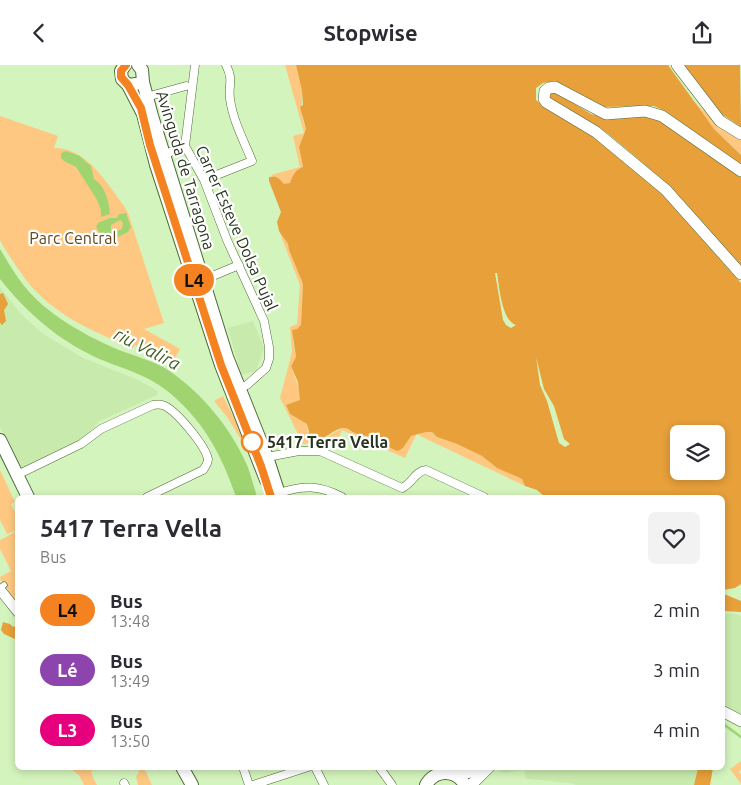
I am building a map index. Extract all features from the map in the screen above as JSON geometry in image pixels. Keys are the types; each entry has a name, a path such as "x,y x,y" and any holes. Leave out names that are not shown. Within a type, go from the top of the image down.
{"main road":[{"path":"677,65 720,121 741,134"},
{"path":"122,72 135,85 141,67"},
{"name":"Avinguda de Tarragona","path":"141,67 146,97 163,155 238,388 267,457 277,495"},
{"name":"Avinguda de Tarragona","path":"122,72 143,115 154,158 221,365 261,466 276,495"},
{"path":"741,171 676,124 654,113 645,111 606,114 555,87 549,87 545,91 544,99 546,102 596,132 666,190 741,274"},
{"path":"0,440 27,495"},
{"path":"725,713 741,721"},
{"path":"184,770 192,785"},
{"path":"424,770 426,785"},
{"path":"426,785 436,775 477,770"},
{"path":"471,785 484,770"}],"street":[{"name":"Carrer Esteve Dolsa Pujal","path":"195,65 185,146 204,180 227,240 264,321 269,347 266,368 247,385 238,388"},
{"path":"204,180 252,161 234,118 230,97 231,75 226,65"},
{"path":"146,97 186,86"},
{"path":"163,155 185,146"},
{"path":"203,280 239,265"},
{"path":"17,475 81,444 101,429 153,405 160,404 175,414 200,443 208,459 207,465 203,469 152,495"},
{"path":"267,457 299,451 320,451 402,488 419,472 426,470 480,495"},
{"path":"279,495 296,488 328,490 338,495"},
{"path":"2,588 15,608"},
{"path":"244,770 249,785"},
{"path":"253,785 299,770"},
{"path":"316,770 324,785"},
{"path":"381,770 392,785"}],"shaded area":[{"path":"296,65 668,65 714,129 741,155 741,166 667,112 654,106 603,107 554,81 543,83 536,88 536,100 544,107 591,135 657,188 741,283 741,584 735,588 725,590 725,495 543,495 537,490 525,486 522,479 497,468 482,456 437,437 432,432 411,436 403,448 398,451 374,438 357,434 346,428 316,441 304,439 309,432 307,424 290,414 286,405 300,400 298,382 291,366 296,357 292,330 297,329 301,325 303,284 288,244 279,231 277,222 281,212 269,181 269,177 274,176 284,184 290,183 295,173 303,167 299,147 306,129 300,107 303,105 302,91","holes":["495,273 497,273 500,294 507,317 516,325 511,328 503,320","536,357 544,389 554,406 564,439 570,444 565,447 559,443 547,401 540,385"]},
{"path":"681,65 740,65 741,127 720,113"},
{"path":"551,92 555,92 591,114 603,117 642,115 653,118 674,129 741,176 741,267 671,188 607,133 549,98"},
{"path":"66,151 80,156 91,166 94,179 106,194 110,214 101,217 101,210 96,198 76,167 61,158 61,153"},
{"path":"126,213 131,227 128,232 116,238 99,232 96,227 98,223 110,218 117,218 119,214","holes":["120,220 123,223 122,229 114,232 111,231 111,225"]},
{"path":"0,249 25,287 54,314 76,329 118,350 168,370 192,389 214,412 233,438 247,465 256,495 235,495 209,438 190,413 166,390 141,375 97,358 69,343 32,314 0,279"},
{"path":"0,287 21,314 42,333 83,358 136,379 158,391 157,395 100,421 80,441 21,470 0,427"},
{"path":"3,293 8,304 4,310 6,321 2,325 0,323 0,294"},
{"path":"253,321 264,348 256,371 241,375 228,328"},
{"path":"725,594 741,601 741,612 725,611"},
{"path":"733,613 741,616 741,714 725,707 725,614"},
{"path":"3,622 13,627 15,626 15,639 4,634 1,630"},
{"path":"498,770 524,770 503,773"},
{"path":"524,770 698,770 694,785 576,785 526,779"},
{"path":"698,770 713,770 710,785 694,785"}],"green space":[{"path":"285,65 296,65 302,91 302,117 306,129 299,147 303,168 290,183 283,185 271,175 300,167 293,136 304,133"},
{"path":"692,100 718,124 741,139 741,155 714,129"},
{"name":"Parc Central","path":"0,116 58,136 54,148 76,153 86,160 103,177 124,206 128,213 164,323 144,329 180,349 172,364 135,345 133,348 72,320 40,295 20,272 0,240"},
{"path":"279,231 288,244 303,284 301,325 297,330 293,330 296,357 291,366 300,391 300,401 286,405 290,414 307,424 308,441 327,437 345,428 354,433 375,438 394,450 403,448 411,436 416,435 405,458 342,430 335,445 327,442 303,444 280,398 292,352 290,327 297,324 300,285"},
{"path":"223,396 246,441 248,451 227,417 214,401"},
{"path":"423,432 432,432 437,437 482,456 497,468 522,479 525,486 418,435"},
{"path":"0,470 15,502 11,504 15,510 15,531 7,534 0,520"},
{"path":"15,532 15,599 0,579 0,577 11,571 0,549 0,540"},
{"path":"741,761 741,770 739,772 741,774 741,784 730,769"},
{"path":"73,770 95,770 91,771 97,785 84,785 79,775"},
{"path":"138,770 145,770 152,785 138,785 136,776 139,773"}],"waterway":[{"path":"725,725 741,737"}],"bus line":[{"name":"L4","path":"126,65 121,71 121,77 128,85 141,108 150,145 221,365 261,466 270,495"}],"place":[{"name":"5417 Terra Vella","path":"252,442"}],"water label":[{"name":"riu Valira","path":"147,349"}]}
